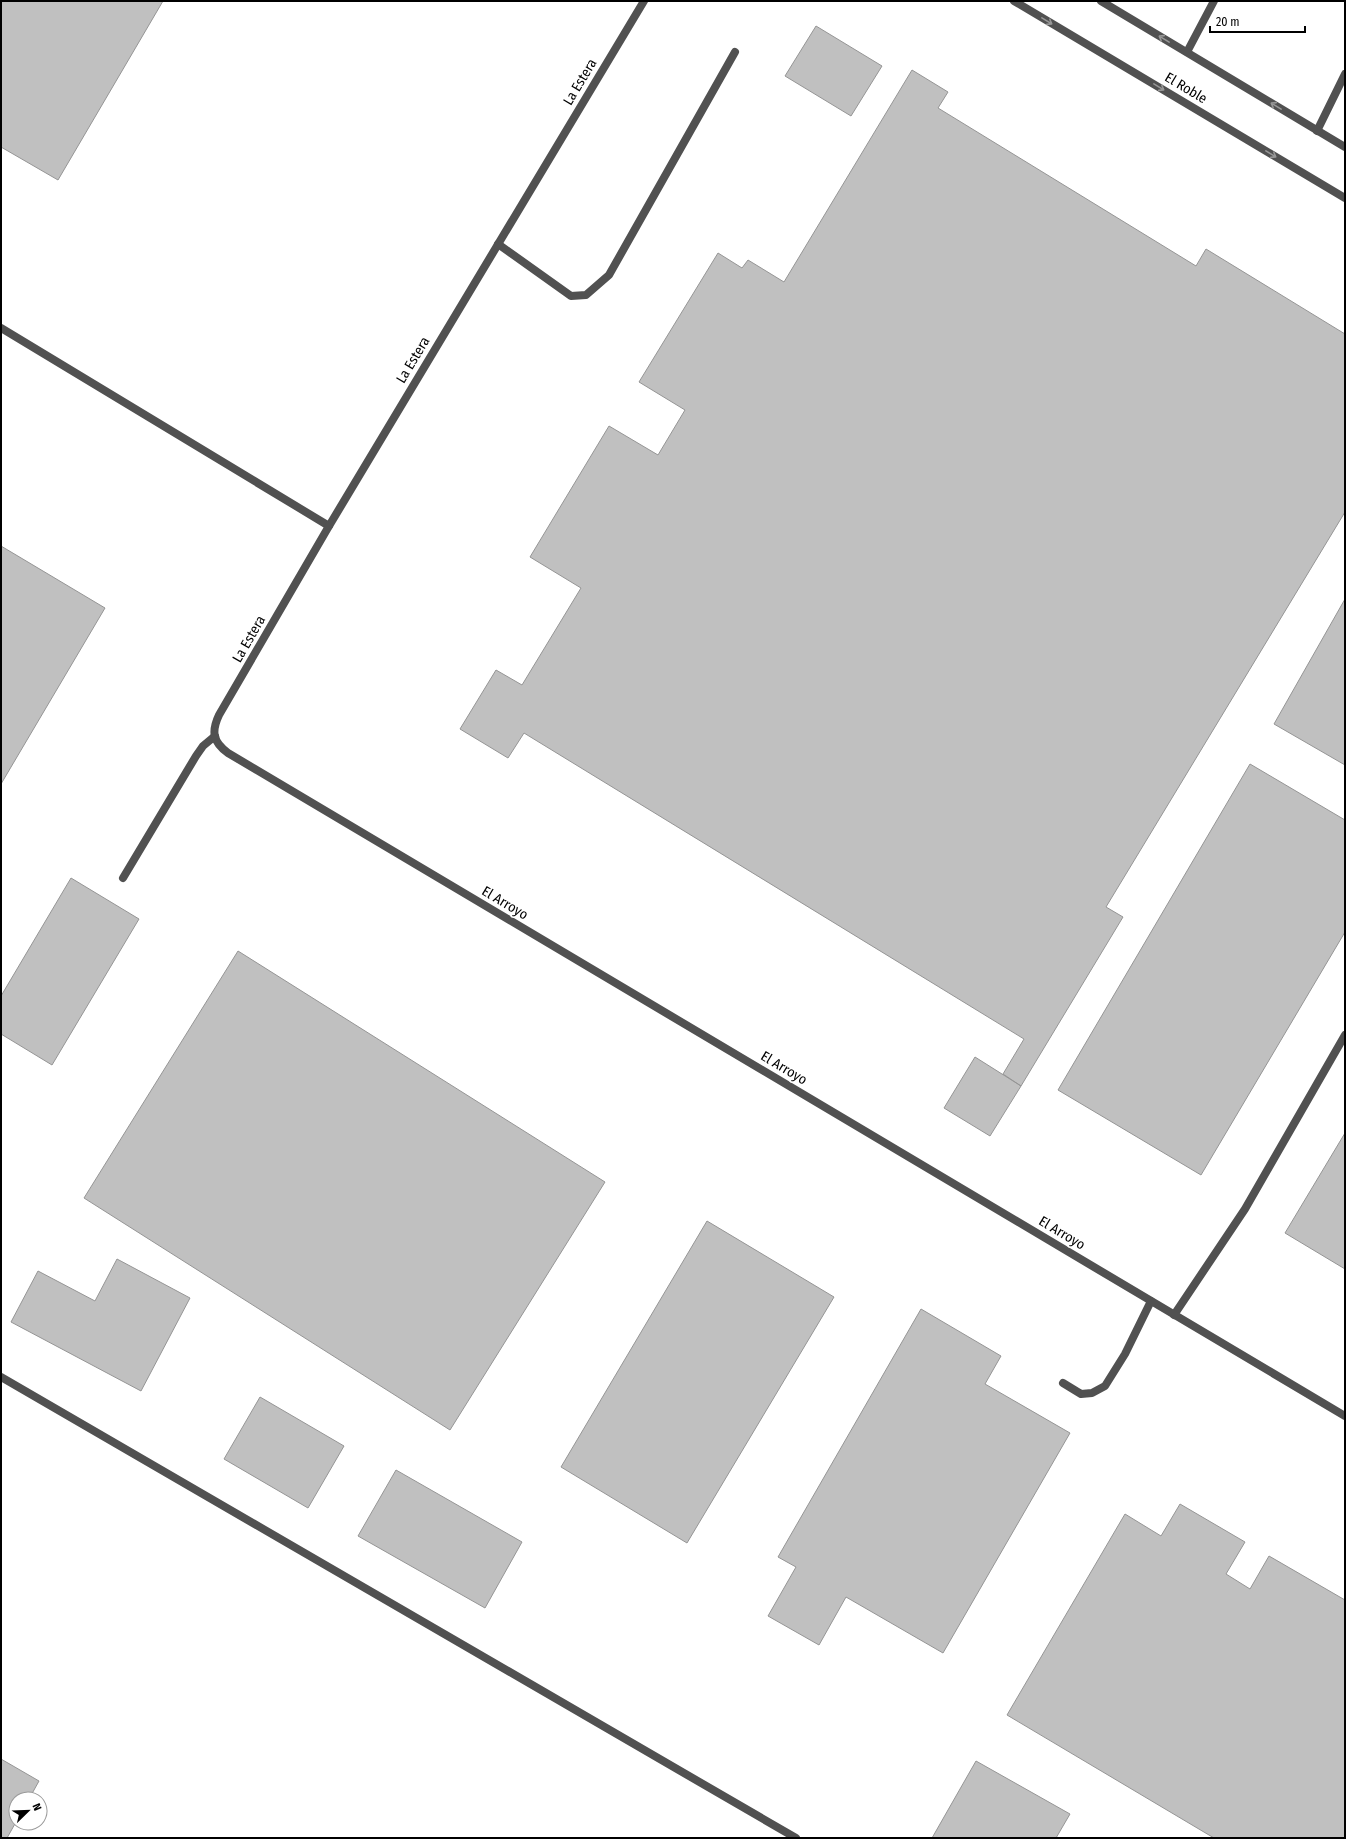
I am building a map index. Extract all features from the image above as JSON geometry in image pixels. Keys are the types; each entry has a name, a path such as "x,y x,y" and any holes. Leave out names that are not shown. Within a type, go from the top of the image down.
{"street":[{"name":"La Estera","path":"215,736 215,725 220,715 329,526 644,1"},
{"name":"El Roble","path":"1014,1 1345,198"},
{"path":"1101,1 1345,147"},
{"path":"1187,52 1214,1"},
{"path":"498,244 570,296 586,295 609,275 735,52"},
{"path":"1317,131 1345,74"},
{"path":"1,328 329,526"},
{"path":"123,878 196,756 203,746 215,736"},
{"name":"El Arroyo","path":"215,736 220,747 228,753 1345,1416"},
{"path":"1174,1315 1245,1208 1345,1035"},
{"path":"1063,1383 1081,1394 1092,1393 1105,1386 1125,1354 1151,1301"},
{"path":"1,1377 796,1838"}],"building":[{"path":"1,1 163,1 58,180 1,147"},
{"path":"816,26 882,66 851,116 785,76"},
{"path":"912,70 948,92 938,108 1196,266 1206,249 1345,334 1345,512 1106,907 1123,917 1021,1086 1003,1074 1024,1039 524,733 508,758 460,729 496,670 522,685 581,588 530,557 609,426 658,455 685,410 639,382 718,253 742,268 748,260 784,282"},
{"path":"1,546 105,608 1,784"},
{"path":"1345,599 1345,765 1274,724"},
{"path":"1250,764 1345,820 1345,932 1201,1175 1058,1090"},
{"path":"71,878 139,919 52,1065 1,1034 1,996"},
{"path":"238,951 605,1182 450,1430 84,1198"},
{"path":"975,1057 1021,1086 990,1136 944,1108"},
{"path":"1345,1133 1345,1269 1285,1233"},
{"path":"707,1221 834,1297 687,1543 561,1467"},
{"path":"117,1259 190,1298 141,1391 11,1322 38,1271 95,1301"},
{"path":"921,1309 1001,1356 985,1384 1070,1433 943,1653 846,1597 819,1645 768,1616 796,1567 778,1557"},
{"path":"260,1397 344,1446 308,1508 224,1459"},
{"path":"396,1470 522,1542 485,1608 358,1536"},
{"path":"1180,1504 1245,1542 1226,1574 1250,1589 1269,1556 1345,1600 1345,1838 1214,1838 1007,1715 1125,1514 1161,1536"},
{"path":"1,1759 39,1781 33,1791 8,1791 8,1831 11,1831 7,1838 1,1838"},
{"path":"976,1761 1070,1814 1056,1838 932,1838"}]}
